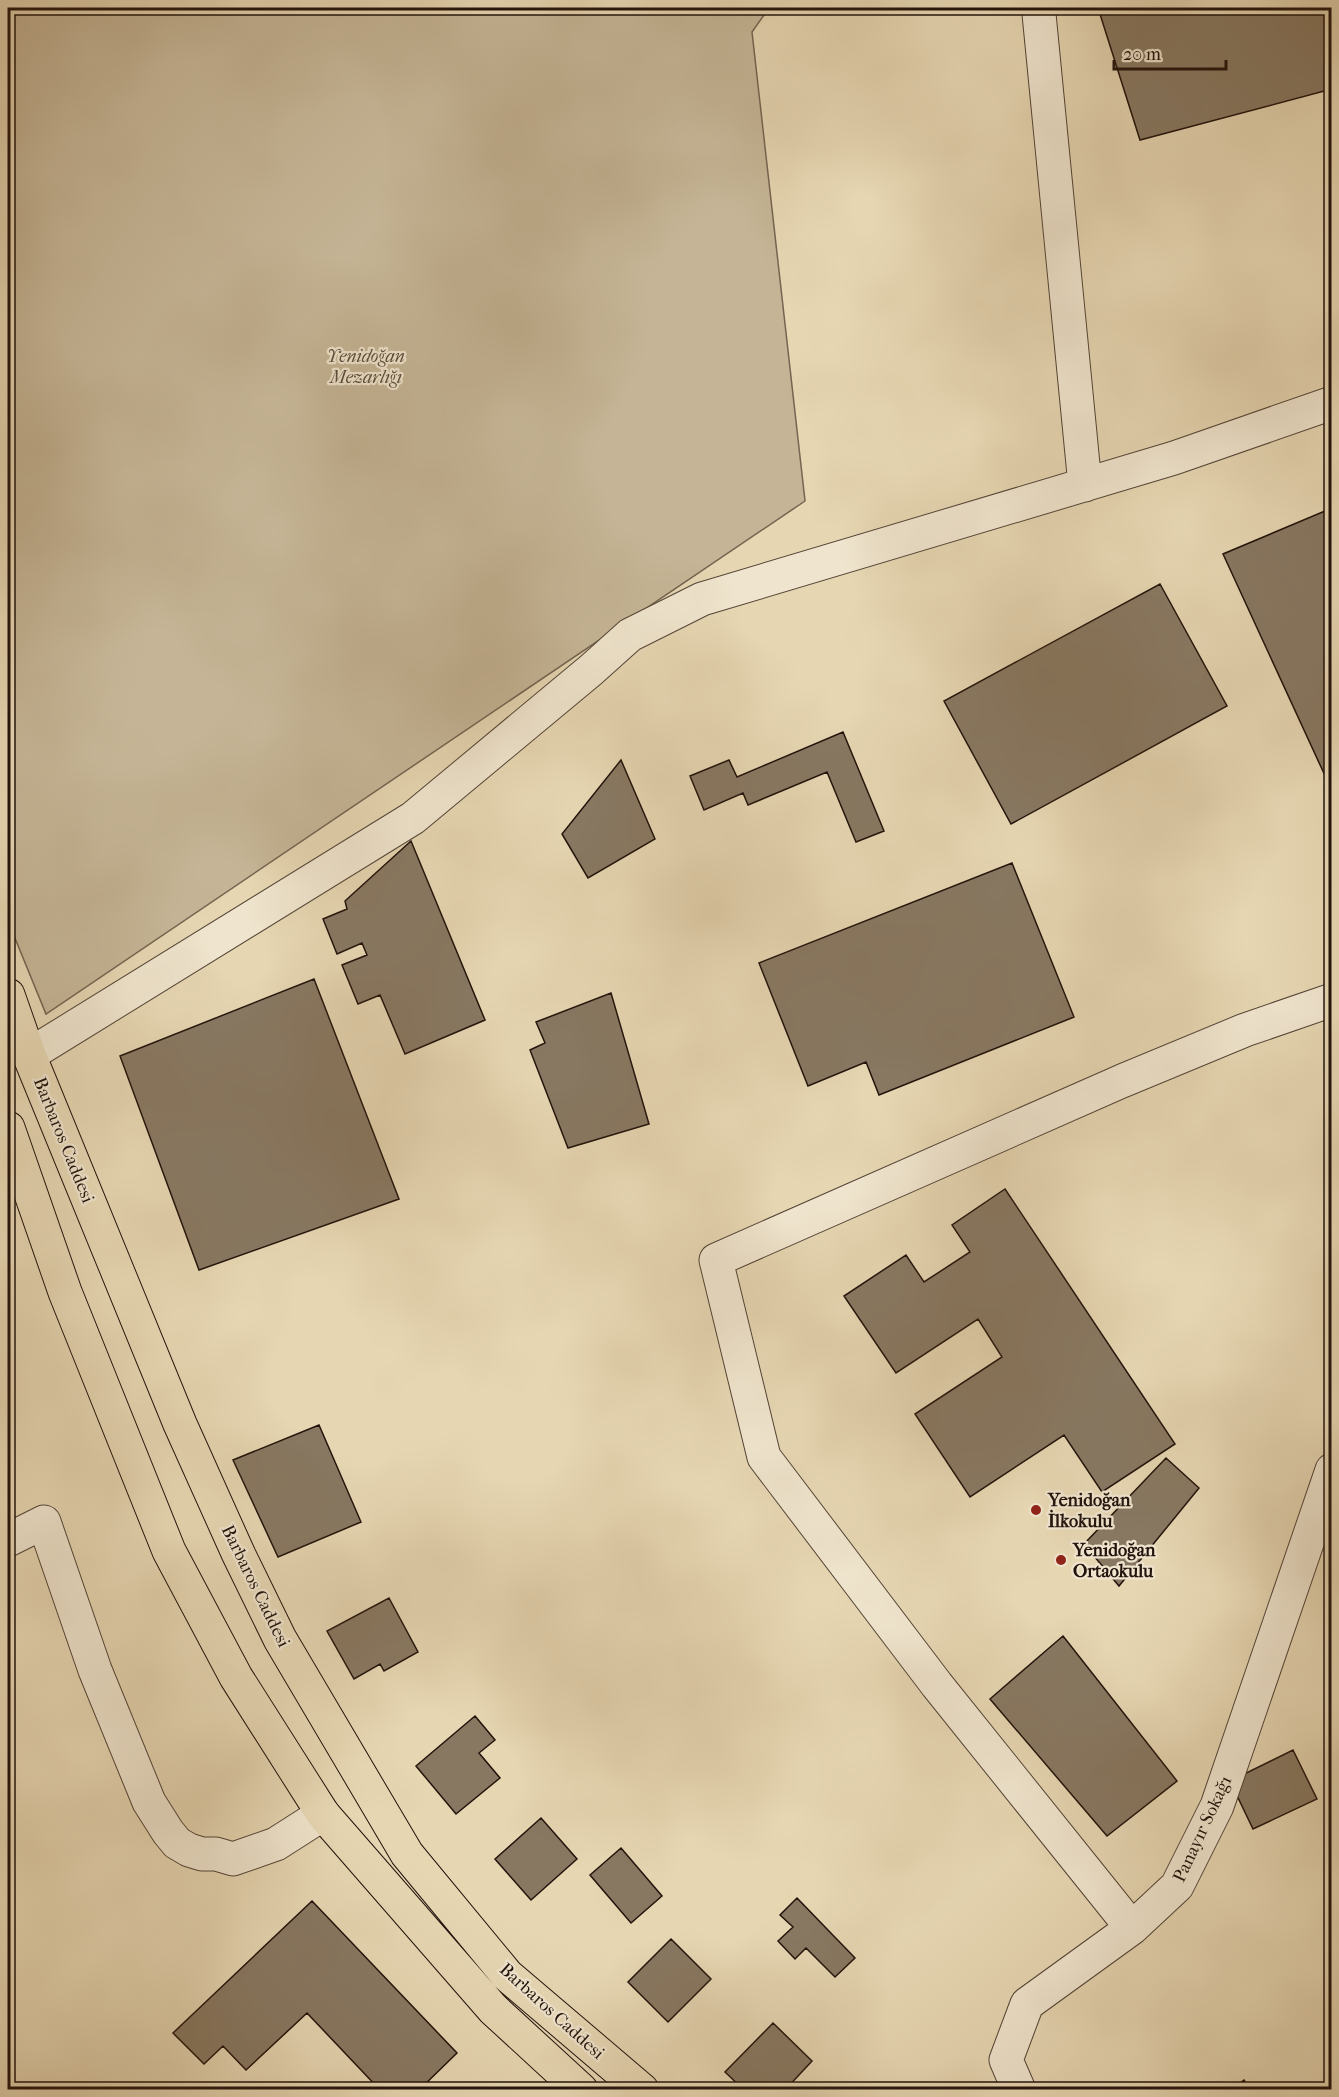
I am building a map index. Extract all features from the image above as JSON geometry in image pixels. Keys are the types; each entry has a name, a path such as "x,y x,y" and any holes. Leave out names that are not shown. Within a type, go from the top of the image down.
{"main road":[{"name":"Barbaros Caddesi","path":"8,995 30,1055 180,1424 238,1553 280,1638 407,1854 507,1975 642,2090"},
{"name":"Barbaros Caddesi","path":"8,1128 65,1292 169,1551 236,1677 323,1814 493,2009 581,2090"}],"street":[{"path":"1039,14 1085,485"},
{"path":"30,1055 413,818 630,635 702,599 1174,458 1332,403"},
{"path":"1132,1928 937,1685 764,1457 716,1260 1122,1081 1245,1030 1332,1000"},
{"name":"Panayır Sokağı","path":"1019,2090 1006,2060 1027,2004 1132,1928 1177,1886 1216,1806 1332,1470"},
{"path":"8,1540 44,1522 94,1670 149,1802 177,1843 202,1854 216,1854 233,1859 276,1844 323,1814"}],"green space":[{"name":"Yenidoğan Mezarlığı","path":"8,8 769,8 752,32 805,501 46,1014 8,921"}],"building":[{"path":"1112,8 1330,8 1332,89 1140,140 1099,11"},
{"path":"1332,508 1332,777 1327,780 1223,554"},
{"path":"1160,584 1227,706 1011,824 944,701"},
{"path":"843,732 884,831 856,842 827,772 748,805 743,793 704,810 690,776 729,760 737,777"},
{"path":"621,760 655,839 588,878 562,834"},
{"path":"411,841 485,1020 405,1054 380,995 358,1004 342,965 367,955 362,943 337,954 323,919 347,909 345,901"},
{"path":"1012,863 1074,1017 879,1095 866,1062 808,1086 759,963"},
{"path":"314,979 399,1199 199,1270 120,1056"},
{"path":"611,993 649,1124 568,1148 530,1050 545,1043 536,1022"},
{"path":"1005,1189 1175,1444 1102,1492 1064,1435 970,1497 915,1414 1002,1357 978,1319 896,1373 844,1296 906,1255 924,1282 970,1252 952,1225"},
{"path":"319,1425 361,1522 278,1557 233,1460"},
{"path":"1166,1458 1199,1488 1119,1586 1084,1544"},
{"path":"389,1598 418,1652 384,1671 380,1664 354,1679 327,1631"},
{"path":"1063,1636 1177,1781 1107,1836 990,1699"},
{"path":"475,1716 495,1740 479,1753 500,1778 456,1814 416,1766"},
{"path":"1293,1750 1317,1799 1253,1829 1230,1781"},
{"path":"541,1818 577,1859 531,1900 495,1859"},
{"path":"621,1848 662,1896 631,1923 590,1875"},
{"path":"797,1898 855,1958 835,1977 806,1948 795,1959 778,1941 793,1927 780,1915"},
{"path":"312,1901 457,2053 419,2090 380,2090 307,2013 246,2070 223,2046 204,2064 173,2033"},
{"path":"671,1939 711,1979 668,2022 628,1982"},
{"path":"773,2023 812,2061 785,2090 744,2090 725,2072"},
{"path":"1244,2080 1250,2090 1230,2090"}],"place":[{"name":"Yenidoğan İlkokulu","path":"1036,1510"},
{"name":"Yenidoğan Ortaokulu","path":"1061,1560"}]}
